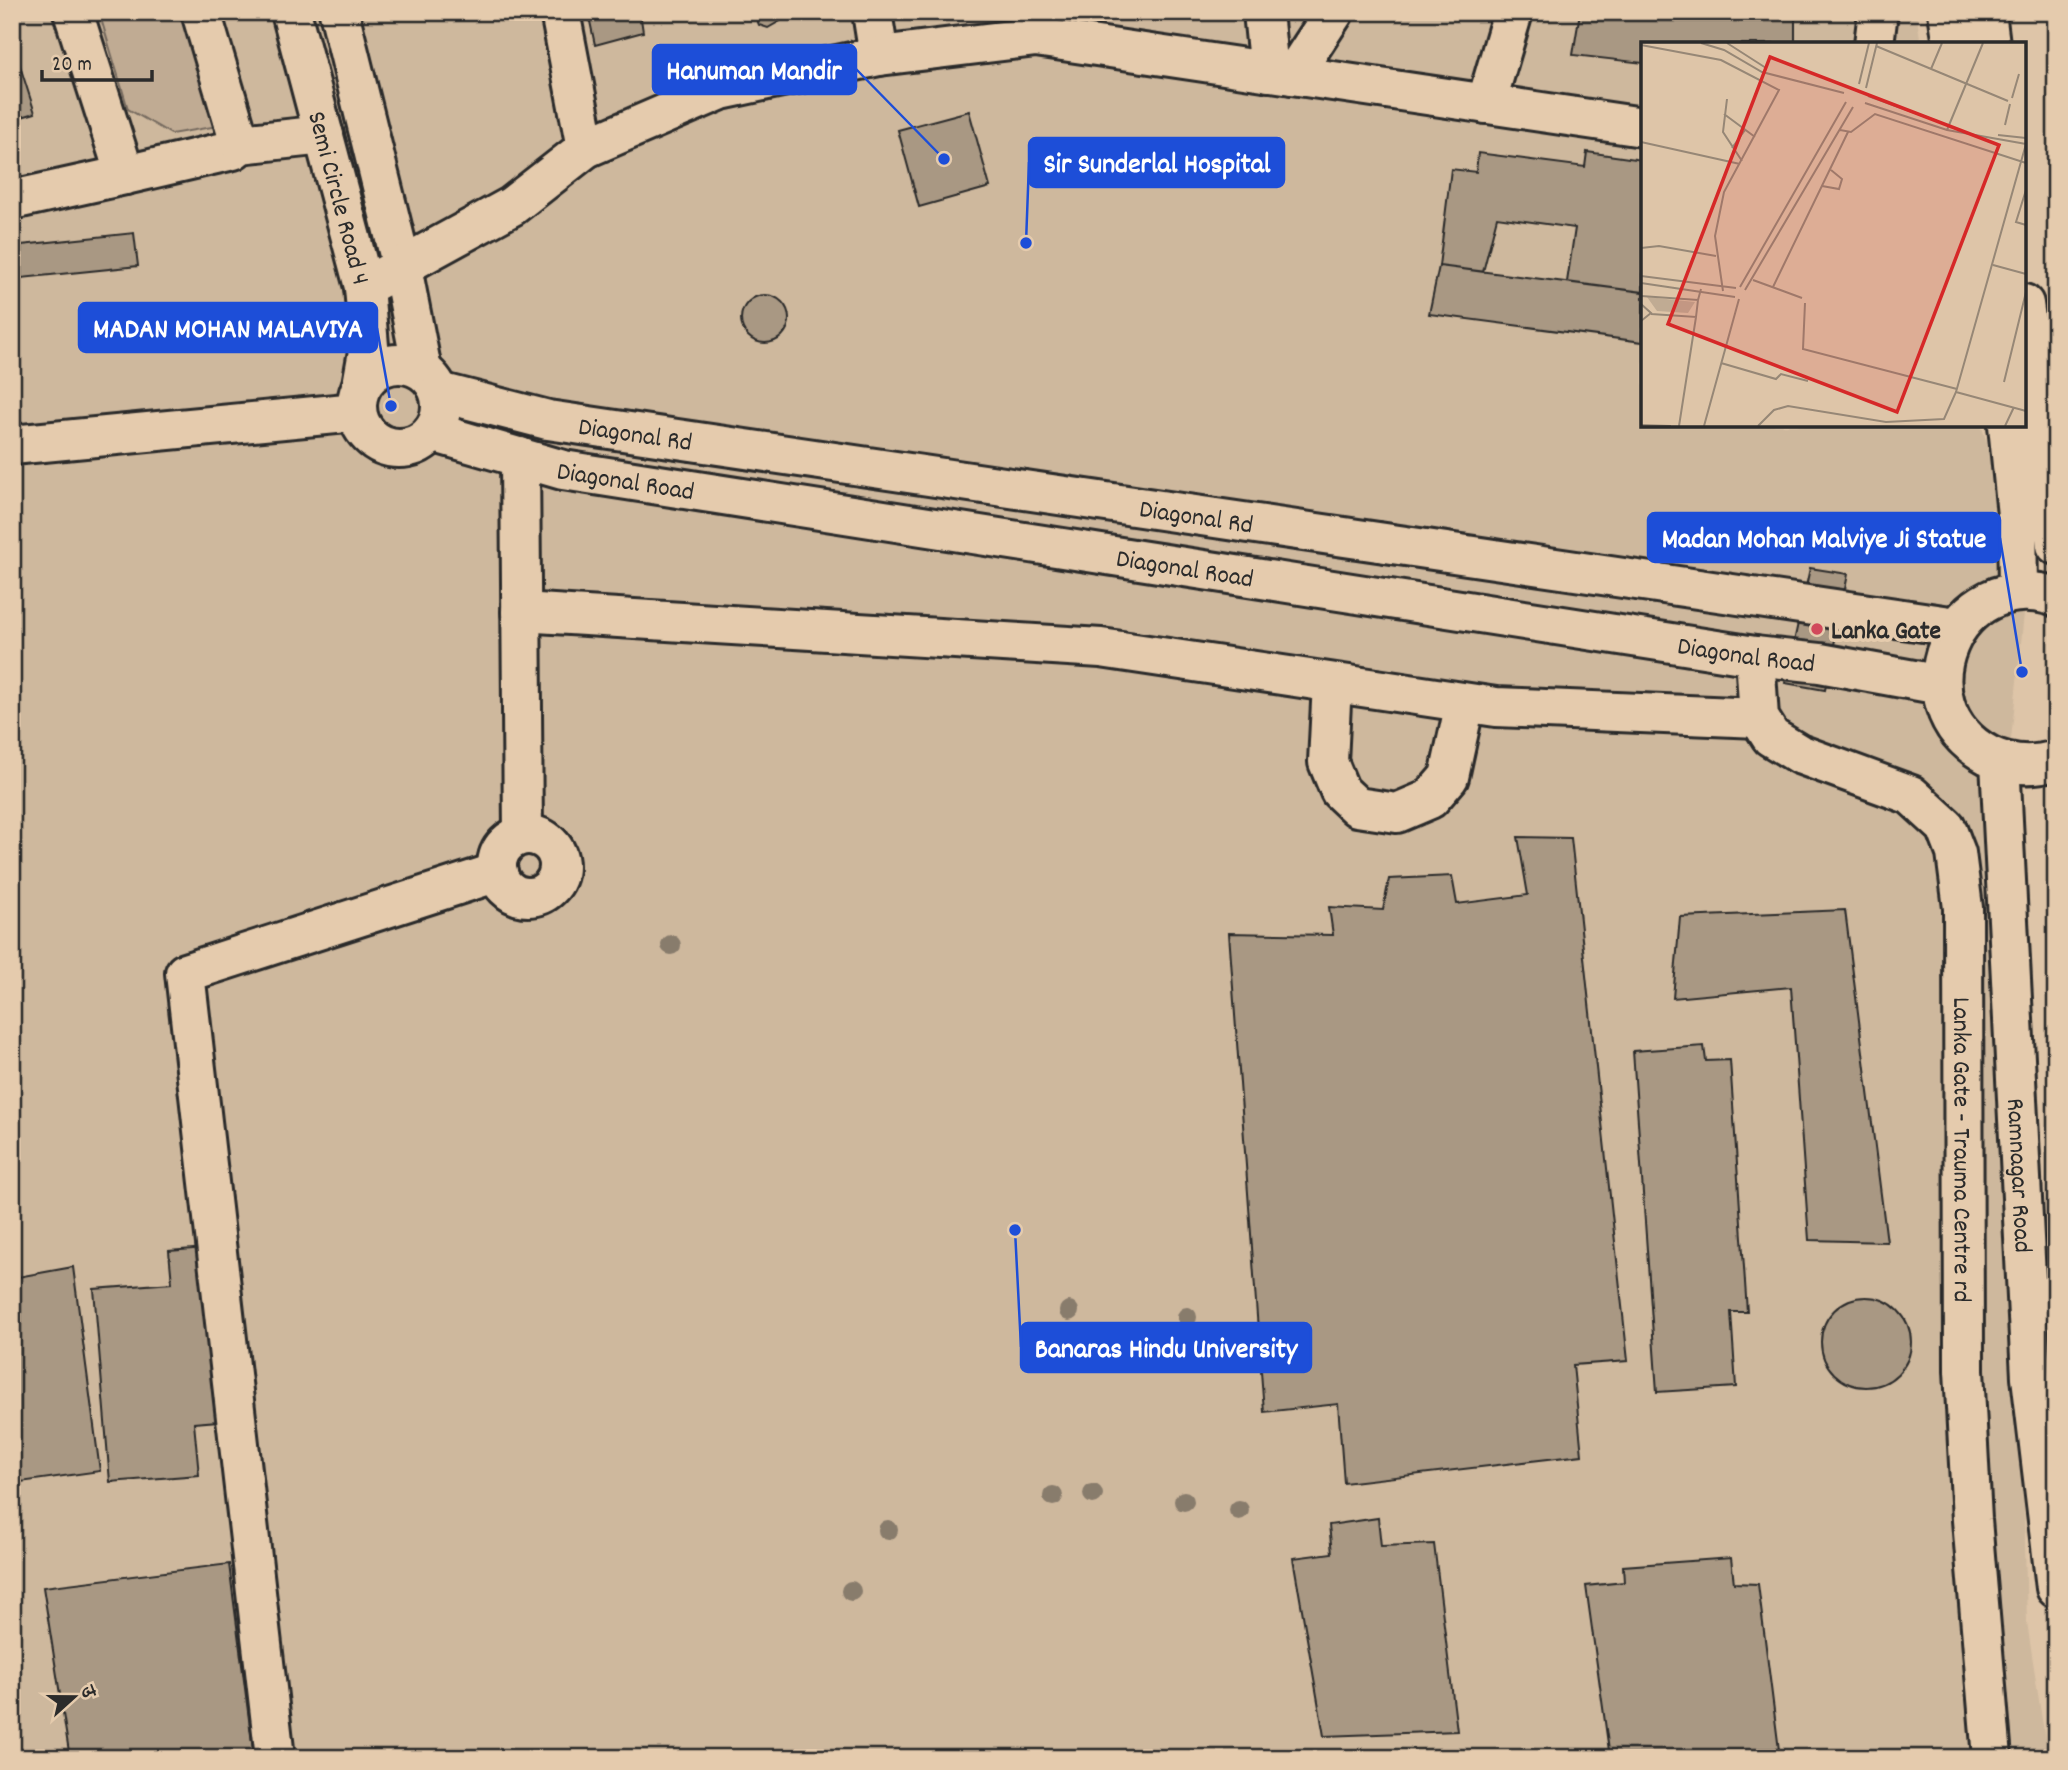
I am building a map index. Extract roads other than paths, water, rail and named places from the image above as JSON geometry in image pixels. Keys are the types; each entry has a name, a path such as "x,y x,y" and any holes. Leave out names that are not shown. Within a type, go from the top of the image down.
{"main road":[{"path":"73,12 125,175"},
{"path":"201,12 240,144"},
{"name":"Semi Circle Road 4","path":"291,12 364,287 369,346 359,399"},
{"name":"Semi Circle Road 4","path":"339,12 430,381"},
{"path":"560,12 586,148"},
{"path":"872,12 879,56"},
{"path":"1263,12 1281,73"},
{"path":"1281,73 1334,12"},
{"path":"1874,42 1878,12"},
{"path":"1948,12 1953,42"},
{"path":"1986,12 1990,42"},
{"path":"1486,104 1506,14"},
{"path":"364,287 512,206 586,148 721,90 879,56 1036,37 1641,127"},
{"path":"12,200 233,150 240,144 324,135"},
{"path":"2026,319 2056,545"},
{"path":"406,364 430,381 441,406 439,420 422,442 409,447 388,447 370,437 361,425 359,399 373,372 388,365 406,364"},
{"name":"Diagonal Rd","path":"430,381 548,420 1957,627"},
{"path":"12,445 359,399"},
{"path":"2008,427 2017,515 2018,591"},
{"name":"Diagonal Road","path":"432,432 563,470 1755,656 1820,663 1941,685"},
{"path":"520,457 523,835"},
{"path":"2056,597 2041,592 2018,591 2001,595 1969,613 1947,644 1941,685 1947,710 1960,732 1978,749 2000,761 2030,765 2056,760"},
{"path":"521,612 1101,648 1496,707 1759,718 1755,656"},
{"path":"1332,683 1328,762 1340,791 1357,807 1397,813 1430,799 1449,777 1465,703"},
{"name":"Lanka Gate - Trauma Centre rd","path":"1759,718 1770,737 1800,754 1911,795 1946,827 1956,853 1963,908 1964,1370 1972,1520 1992,1758"},
{"name":"Ramnagar Road","path":"2000,761 2056,1588"},
{"path":"523,835 544,839 557,855 559,865 552,885 545,892 526,896 508,889 498,872 500,853 513,838 523,835"},
{"path":"275,1758 185,973 498,872"}],"place":[{"name":"Hanuman Mandir","path":"944,159"},
{"name":"Sir Sunderlal Hospital","path":"1026,243"},
{"name":"MADAN MOHAN MALAVIYA","path":"391,406"},
{"name":"Lanka Gate","path":"1817,629"},
{"name":"Madan Mohan Malviye Ji Statue","path":"2022,672"},
{"name":"Banaras Hindu University","path":"1015,1230"}]}
